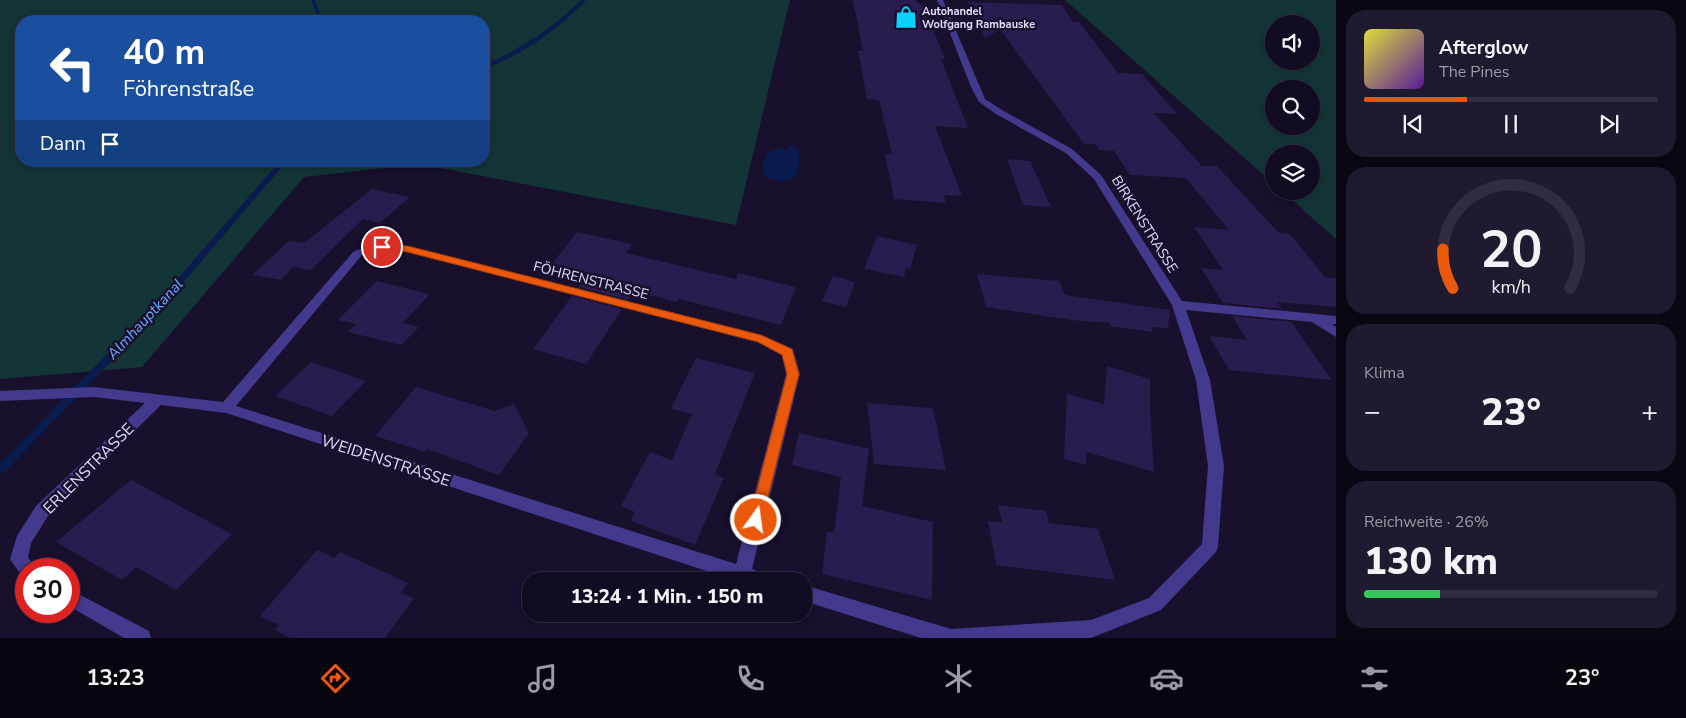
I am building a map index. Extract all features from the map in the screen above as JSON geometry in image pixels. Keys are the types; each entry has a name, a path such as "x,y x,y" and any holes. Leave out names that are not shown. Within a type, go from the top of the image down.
{"street":[{"name":"BIRKENSTRASSE","path":"940,0 982,100 999,112 1069,151 1098,177 1178,305"},
{"name":"FÖHRENSTRASSE","path":"226,408 358,253 382,247 408,249 761,339 788,352 793,374 743,572"},
{"path":"812,596 951,638 1092,634 1155,604 1210,547 1216,466 1203,380 1178,305 1336,320"},
{"path":"1315,318 1336,333"},
{"name":"WEIDENSTRASSE","path":"0,396 94,392 226,408 733,572"},
{"name":"ERLENSTRASSE","path":"19,558 23,541 42,512 159,399"},
{"path":"80,603 142,638"}],"green space":[{"path":"0,0 790,0 736,225 436,167 490,167 490,15 15,15 15,167 393,167 304,177 142,367 0,379"},
{"path":"1065,0 1336,0 1336,239 1292,200 1320,200 1320,145 1265,145 1265,176"}],"water":[{"path":"789,146 796,146 799,156 798,171 795,176 790,180 783,181 765,177 762,166 769,153 778,149 789,149"}],"building":[{"path":"853,0 915,0 924,7 945,59 941,59 968,128 935,126 962,196 944,195 946,203 894,199 885,154 892,154 879,100 867,99 858,51 863,51"},
{"path":"968,2 1062,5 1073,22 1079,22 1118,73 1142,74 1177,114 1154,113 1202,166 1217,166 1279,233 1290,234 1325,277 1336,278 1336,307 1277,302 1282,309 1223,303 1201,268 1223,270 1194,227 1229,230 1186,178 1130,175 1114,151 1099,150 1095,144 1084,144 1000,29 985,38"},
{"path":"1007,159 1030,161 1051,207 1023,205"},
{"path":"372,189 410,197 380,223 363,219 311,270 293,267 281,280 252,275 289,241 304,243"},
{"path":"577,232 632,244 626,253 736,279 738,273 796,287 781,325 679,299 677,302 634,291 628,300 579,287 586,278 548,269"},
{"path":"877,236 917,245 910,269 906,268 904,277 864,269"},
{"path":"977,274 1059,281 1065,295 1170,310 1168,328 1151,327 1153,332 1109,326 1110,323 1071,320 986,307"},
{"path":"833,276 855,282 846,307 822,301"},
{"path":"377,281 430,294 403,323 419,327 401,345 348,332 356,324 338,320"},
{"path":"572,296 622,309 586,364 533,349"},
{"path":"1232,316 1291,322 1332,380 1229,370 1209,336 1247,340"},
{"path":"696,358 755,373 715,474 724,478 695,545 631,521 635,512 621,506 650,452 672,460 692,414 671,409"},
{"path":"311,362 366,381 332,416 275,396"},
{"path":"1107,366 1150,379 1154,472 1087,452 1086,465 1064,459 1067,394 1104,404"},
{"path":"416,387 495,411 514,404 529,433 499,475 427,449 425,452 375,436"},
{"path":"867,403 933,408 946,470 874,464"},
{"path":"799,433 869,449 862,506 933,522 932,600 822,574 827,532 834,533 841,477 792,465"},
{"path":"131,480 232,534 176,590 136,567 122,580 56,542"},
{"path":"998,505 1046,511 1049,523 1098,529 1115,580 996,565 988,521 1002,522"},
{"path":"317,550 334,558 340,552 408,583 401,593 414,598 385,638 291,638 275,630 279,625 260,616"}],"waterway":[{"name":"Almhauptkanal","path":"313,0 319,15"},
{"path":"490,64 537,39 562,21 584,0"},
{"name":"Almhauptkanal","path":"0,470 148,318 279,167"}],"place":[{"name":"Autohandel Wolfgang Rambauske","path":"906,17"}],"route":[{"path":"382,247 408,249 761,339 788,352 793,374 756,520"}]}
